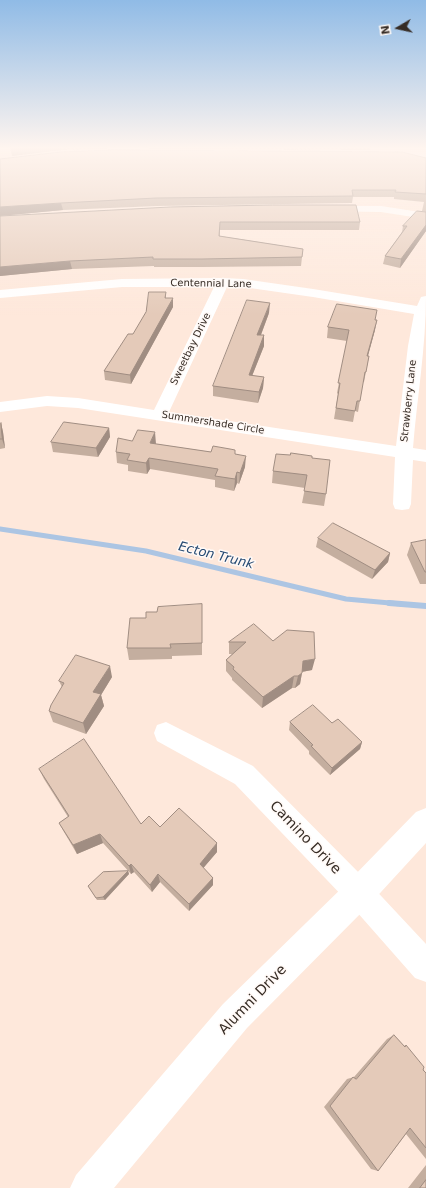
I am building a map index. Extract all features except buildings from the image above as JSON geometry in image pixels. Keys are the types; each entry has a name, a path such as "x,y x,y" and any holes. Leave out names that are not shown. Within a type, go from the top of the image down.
{"main road":[{"name":"Alumni Drive","path":"89,1188 235,1016 359,893 426,822"}],"street":[{"path":"318,208 381,209 426,216"},
{"name":"Centennial Lane","path":"0,294 88,285 223,282 263,285 424,305"},
{"name":"Sweetbay Drive","path":"159,415 223,282"},
{"name":"Strawberry Lane","path":"402,504 404,453 415,347 424,305"},
{"name":"Summershade Circle","path":"0,407 58,401 99,405 426,456"},
{"name":"Camino Drive","path":"166,733 244,775 359,893 426,967"}],"waterway":[{"name":"Ecton Trunk","path":"0,529 146,551 346,599 398,604"},
{"name":"Ecton Trunk","path":"389,603 398,604"},
{"name":"Ecton Trunk","path":"398,604 426,606"}]}
